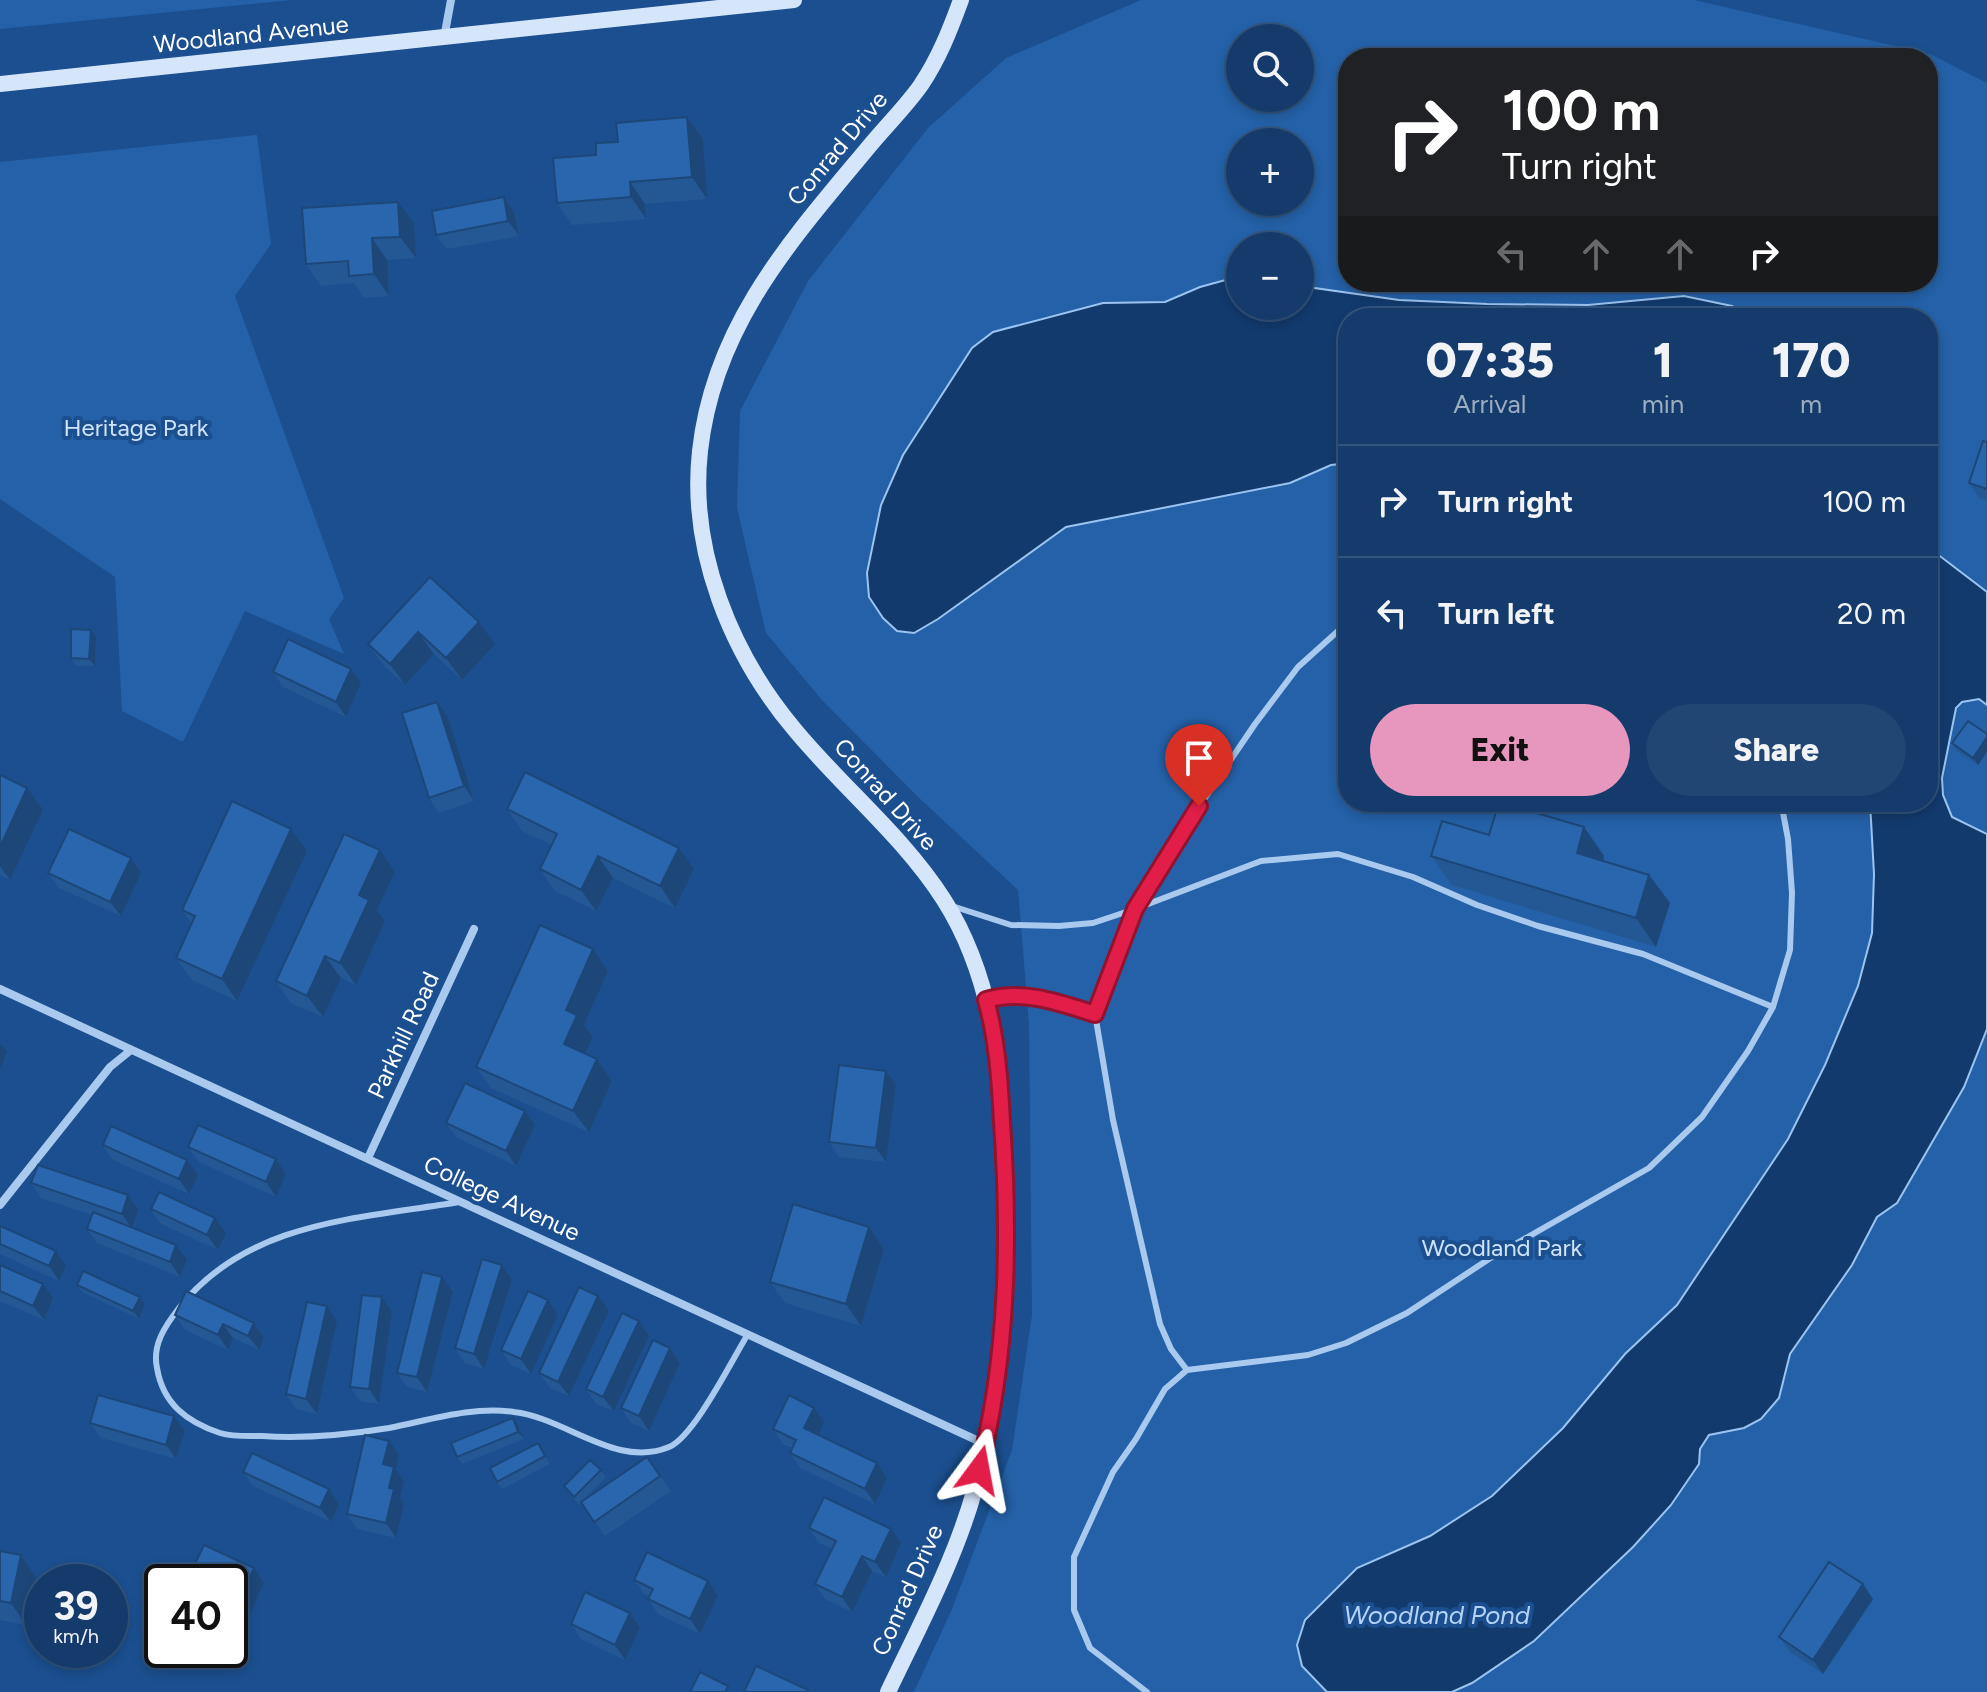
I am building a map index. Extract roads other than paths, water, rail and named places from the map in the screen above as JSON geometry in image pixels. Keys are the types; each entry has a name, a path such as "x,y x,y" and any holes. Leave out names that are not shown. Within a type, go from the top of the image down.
{"street":[{"path":"444,38 451,0"},
{"name":"Woodland Avenue","path":"0,84 794,0"},
{"name":"Conrad Drive","path":"888,1692 942,1577 972,1497 986,1444 1000,1359 1006,1277 1004,1145 999,1071 986,1000 973,961 947,904 912,854 793,729 750,666 716,594 701,520 699,456 707,407 721,359 745,309 786,247 920,87 943,47 961,0"},
{"name":"Parkhill Road","path":"368,1158 474,929"},
{"name":"College Avenue","path":"0,989 986,1444"},
{"path":"0,1205 110,1067 131,1050"}],"lane":[{"path":"1187,1370 1171,1349 1160,1324 1113,1120 1095,1014 1135,909 1167,854 1255,724 1298,667 1338,631"},
{"path":"1147,1692 1090,1648 1074,1610 1074,1557 1113,1472 1165,1389 1187,1370 1308,1355 1346,1343 1407,1313 1489,1259 1649,1168 1702,1117 1748,1051 1773,1007 1790,950 1792,893 1783,812"},
{"path":"947,904 1011,925 1093,923 1261,861 1338,854 1413,877 1477,905 1538,926 1643,954 1773,1007"},
{"path":"986,1000 1005,994 1043,999 1095,1014"},
{"path":"462,1202 315,1226 279,1236 233,1258 193,1290 166,1324 156,1351 156,1366 163,1393 189,1419 222,1434 299,1439 345,1435 475,1411 513,1411 544,1418 624,1451 655,1451 673,1446 695,1423 748,1334"}],"water":[{"path":"1226,280 1226,320 1314,320 1314,288 1399,300 1487,304 1588,305 1684,296 1736,308 1338,308 1338,464 1290,483 1066,527 938,619 914,633 897,631 883,618 869,597 867,573 881,505 903,455 972,348 993,332 1103,303 1165,302"},
{"name":"Woodland Pond","path":"1938,555 1987,592 1987,705 1979,699 1962,702 1956,708 1942,778 1943,795 1952,817 1987,834 1987,1029 1964,1087 1897,1203 1877,1217 1852,1265 1790,1354 1779,1398 1761,1419 1744,1428 1709,1435 1700,1449 1699,1464 1671,1505 1633,1547 1534,1641 1472,1683 1452,1692 1327,1692 1302,1666 1297,1645 1305,1620 1357,1568 1430,1536 1492,1496 1563,1428 1625,1354 1677,1305 1788,1139 1825,1065 1858,986 1872,933 1874,874 1871,812 1938,812"}],"park label":[{"name":"Heritage Park","path":"136,427"},
{"name":"Woodland Park","path":"1502,1247"}]}
